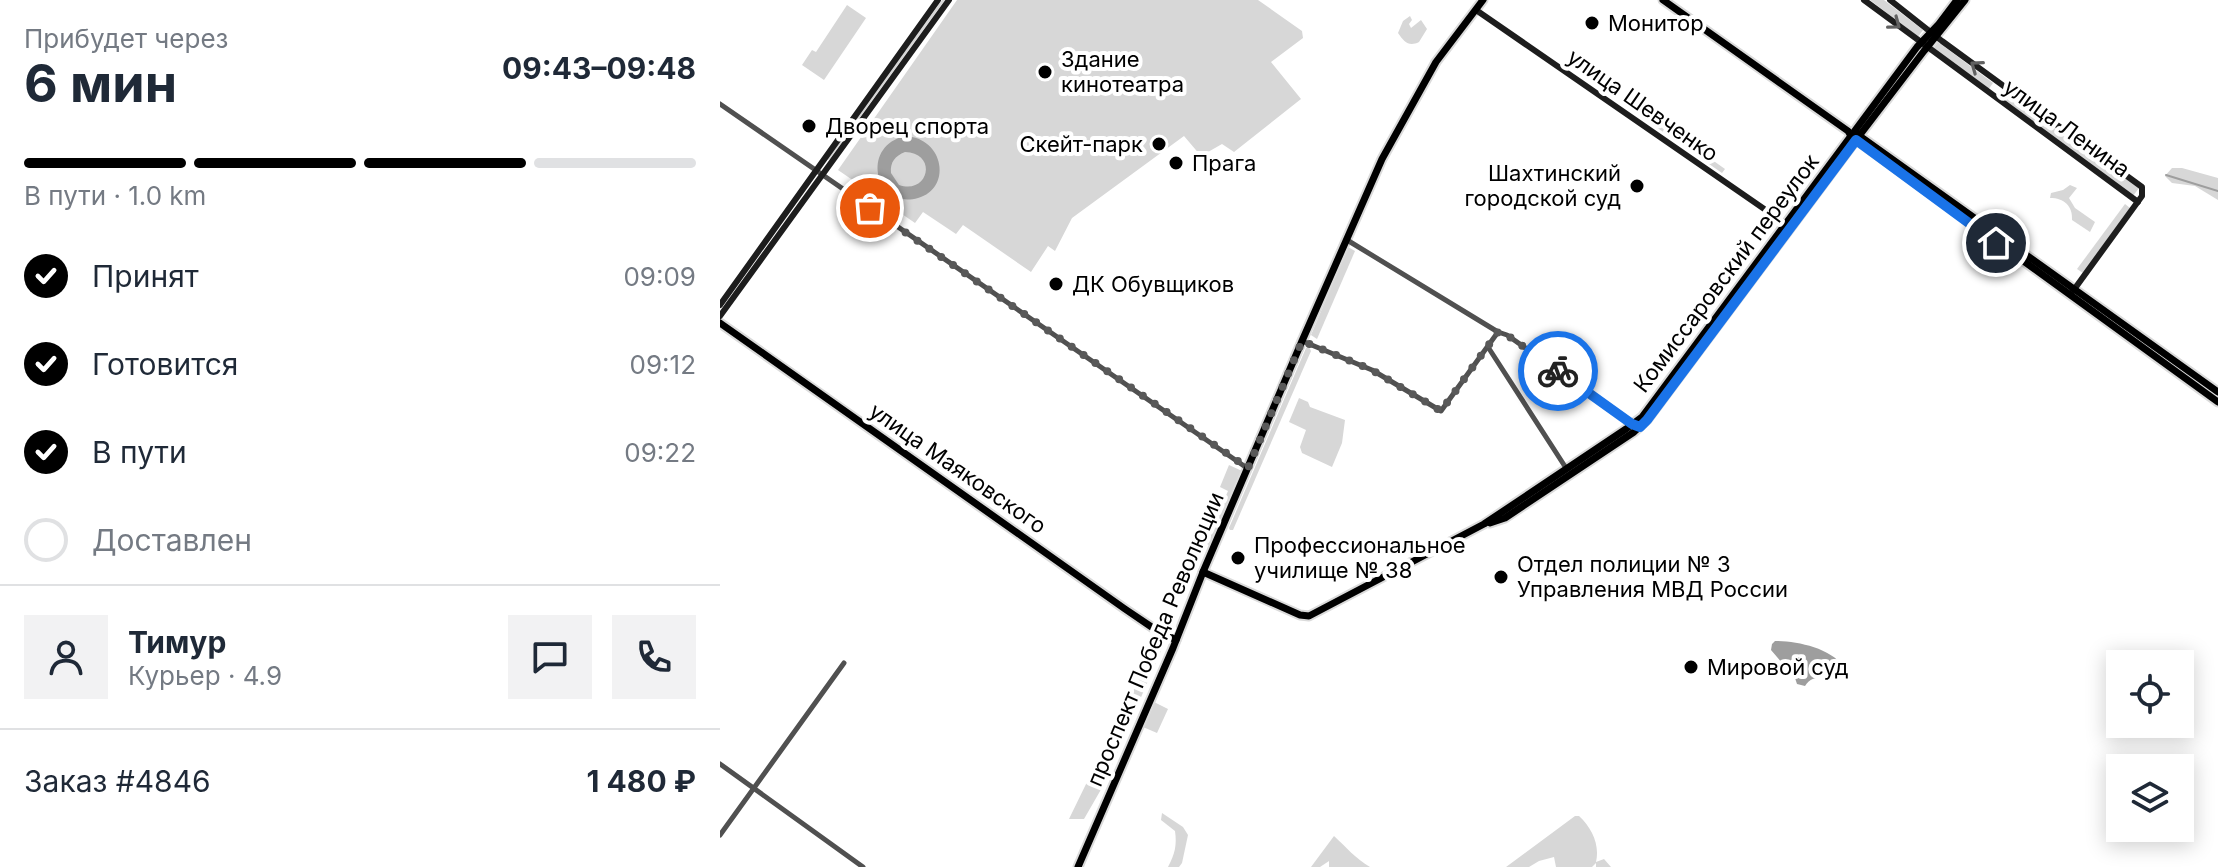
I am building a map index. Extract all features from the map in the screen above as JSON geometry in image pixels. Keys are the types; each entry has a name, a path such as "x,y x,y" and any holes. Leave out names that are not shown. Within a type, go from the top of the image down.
{"main road":[{"path":"720,316 938,0"},
{"path":"720,305 949,0"},
{"name":"проспект Победа Революции","path":"1078,867 1382,159 1436,62 1483,0"},
{"path":"1663,0 2072,292 2218,402"},
{"name":"улица Ленина","path":"1864,0 2138,202 2142,187 1890,0"},
{"name":"Комиссаровский переулок","path":"1934,33 1957,0"},
{"name":"Комиссаровский переулок","path":"1484,524 1505,518 1636,425 1923,45 1965,0"},
{"name":"улица Шевченко","path":"1476,10 1788,226"},
{"path":"2072,292 2138,202"},
{"path":"2072,292 2218,392"},
{"name":"улица Маяковского","path":"720,323 1125,609 1176,640"},
{"name":"Комиссаровский переулок","path":"1203,572 1300,615 1309,616 1484,524 1636,425"}],"street":[{"path":"720,104 1248,468"},
{"path":"1347,240 1507,335 1636,425"},
{"path":"1302,341 1372,370 1441,411 1498,332"},
{"path":"1488,347 1566,468"},
{"path":"720,835 844,663"},
{"path":"720,764 863,867"}],"shaded area":[{"path":"942,0 945,0 827,159"},
{"path":"957,0 1258,0 1302,31 1303,38 1271,62 1301,99 1234,152 1222,144 1201,156 1184,136 1072,218 1055,251 1048,246 1031,272 963,225 956,234 923,212 915,223 838,170"},
{"path":"1870,0 1884,0 1923,30 1918,37"},
{"path":"847,5 866,18 824,80 802,65 812,50 816,52"},
{"path":"1410,16 1411,28 1421,20 1427,29 1419,42 1412,44 1398,33 1403,21"},
{"path":"1938,42 1993,83 1988,90 1933,49"},
{"path":"2002,89 2139,188 2133,196 1997,96"},
{"path":"1629,101 1725,169 1722,173 1626,106"},
{"path":"905,136 918,139 929,145 936,154 939,175 929,193 903,199 883,187 878,176 878,164 882,152 891,142","holes":["905,152 915,154 926,166 923,179 917,184 899,185 891,173 892,163"]},
{"path":"2172,168 2218,178 2218,200 2195,186 2172,183 2165,176"},
{"path":"2070,185 2077,188 2069,198 2075,208 2095,222 2090,232 2072,220 2067,204 2050,198 2051,193"},
{"path":"2125,204 2130,208 2083,273 2077,269"},
{"path":"1348,247 1355,251 1317,339 1311,335"},
{"path":"1309,347 1311,351 1233,530 1230,530 1306,348"},
{"path":"1299,398 1308,402 1310,407 1345,420 1342,443 1332,467 1302,453 1300,447 1306,430 1289,422"},
{"path":"1229,465 1242,471 1209,545 1205,543 1228,491 1220,487"},
{"path":"1152,637 1163,646 1103,786 1084,819 1069,819 1087,782 1105,755 1139,679 1135,675"},
{"path":"1775,641 1803,644 1830,654 1843,666 1842,676 1813,679 1805,686 1797,684 1771,650"},
{"path":"1154,702 1168,709 1157,733 1143,727"},
{"path":"1162,813 1183,827 1188,835 1179,867 1168,867 1176,836 1175,831 1161,820"},
{"path":"1575,816 1584,821 1594,837 1596,862 1604,859 1611,867 1596,867 1596,863 1592,867 1556,867 1554,857 1529,867 1506,867"},
{"path":"1334,836 1370,867 1329,867 1329,861 1320,867 1311,867"}],"waterway":[{"path":"2166,175 2218,191"}],"way so far":[{"path":"870,208 1248,468 1302,341 1372,370 1441,411 1498,332 1558,371"}],"place":[{"name":"Монитор","path":"1592,23"},
{"name":"Здание кинотеатра","path":"1045,72"},
{"name":"Дворец спорта","path":"809,126"},
{"name":"Скейт-парк","path":"1159,144"},
{"name":"Прага","path":"1176,163"},
{"name":"Шахтинский городской суд","path":"1637,186"},
{"name":"ДК Обувщиков","path":"1056,284"},
{"name":"Профессиональное училище № 38","path":"1238,558"},
{"name":"Отдел полиции № 3 Управления МВД России","path":"1501,577"},
{"name":"Мировой суд","path":"1691,667"}],"route":[{"path":"1558,371 1640,427 1856,140 1996,243"}]}
